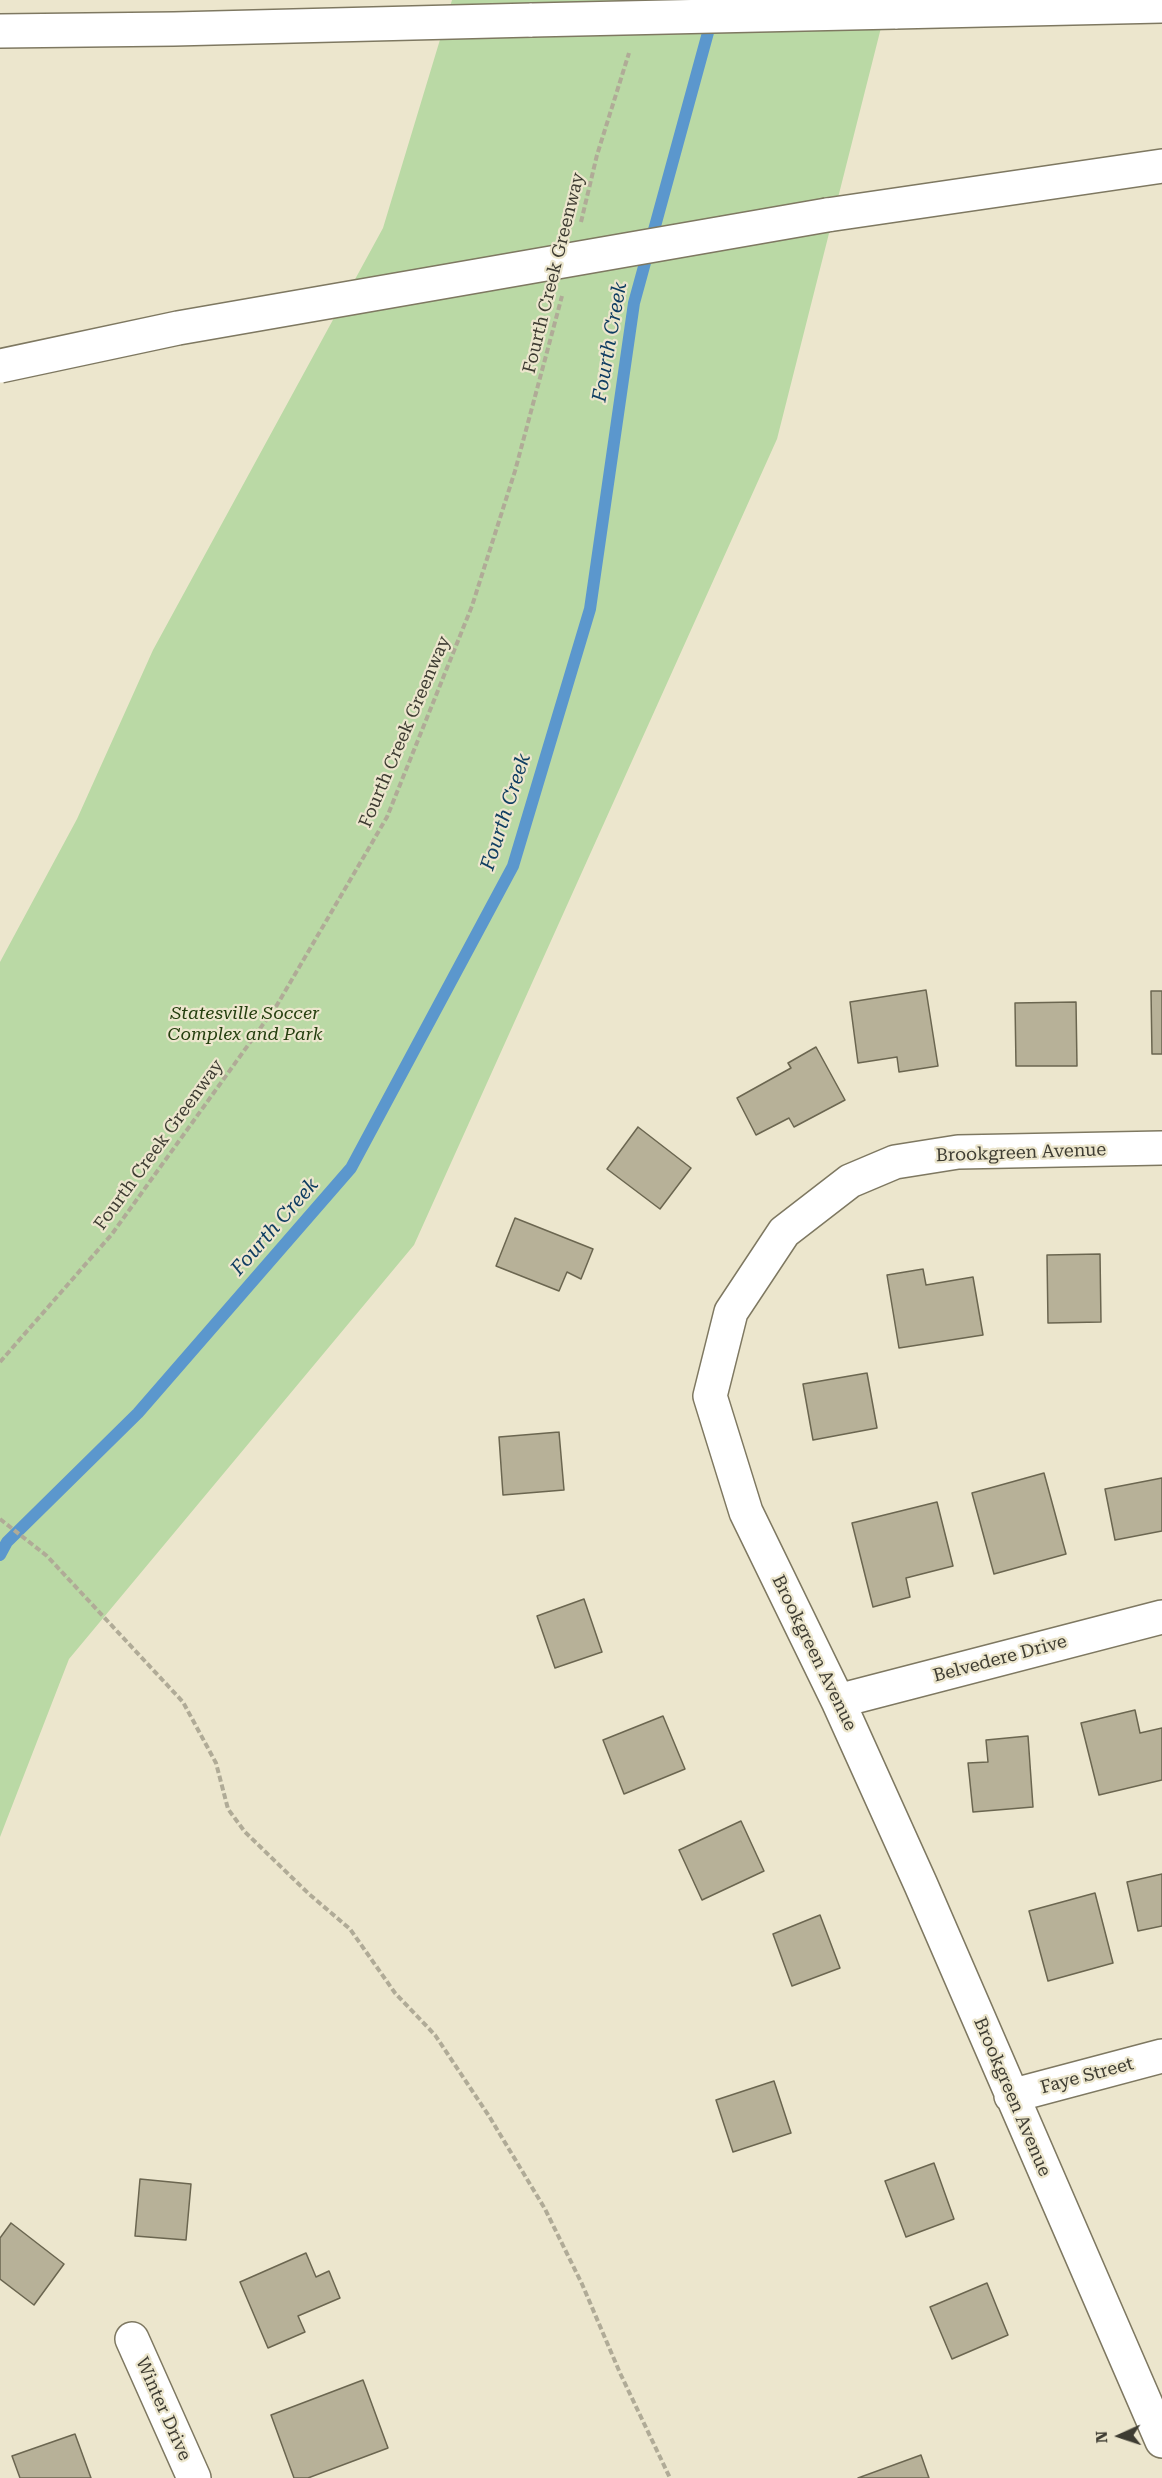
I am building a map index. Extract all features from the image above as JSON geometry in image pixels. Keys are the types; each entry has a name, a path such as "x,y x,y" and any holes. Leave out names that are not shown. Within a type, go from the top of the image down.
{"main road":[{"path":"0,31 174,30 1162,6"},
{"path":"0,366 190,326 827,215 1162,166"},
{"name":"Brookgreen Avenue","path":"1162,1148 958,1152 895,1162 850,1181 784,1232 731,1312 710,1396 746,1512 838,1701 921,1885 1162,2441"},
{"name":"Belvedere Drive","path":"838,1701 1162,1617"},
{"name":"Faye Street","path":"1011,2096 1162,2056"},
{"name":"Winter Drive","path":"132,2340 194,2478"}],"path":[{"name":"Fourth Creek Greenway","path":"578,234 597,154 630,52"},
{"name":"Fourth Creek Greenway","path":"0,1362 112,1234 277,1005 387,816 472,606 515,471 564,290"},
{"path":"0,1519 37,1548 183,1702 216,1763 228,1809 245,1832 309,1894 350,1929 395,1993 435,2035 489,2116 544,2209 582,2284 670,2478"}],"green space":[{"name":"Statesville Soccer Complex and Park","path":"452,0 888,0 777,439 414,1245 69,1659 0,1837 0,962 77,819 153,650 383,228"}],"building":[{"path":"926,990 938,1066 899,1072 897,1057 858,1063 850,1002"},
{"path":"1151,991 1162,991 1162,1054 1152,1054"},
{"path":"1076,1002 1077,1066 1016,1066 1015,1003"},
{"path":"816,1047 845,1100 794,1127 789,1118 756,1135 737,1098 791,1068 788,1063"},
{"path":"638,1127 691,1168 660,1209 607,1169"},
{"path":"515,1218 593,1249 581,1279 567,1272 559,1291 496,1266"},
{"path":"1100,1254 1101,1322 1048,1323 1047,1255"},
{"path":"923,1269 926,1285 973,1277 983,1335 899,1348 887,1275"},
{"path":"867,1373 877,1428 813,1440 803,1384"},
{"path":"559,1432 564,1490 503,1495 499,1437"},
{"path":"1044,1473 1066,1554 994,1574 972,1493"},
{"path":"1162,1478 1162,1531 1115,1540 1105,1489"},
{"path":"937,1502 953,1566 906,1578 910,1597 873,1607 852,1523"},
{"path":"584,1599 602,1652 555,1668 537,1616"},
{"path":"1135,1710 1140,1733 1162,1728 1162,1780 1099,1795 1081,1723"},
{"path":"663,1716 685,1769 624,1794 603,1740"},
{"path":"1028,1736 1033,1807 973,1812 968,1763 988,1762 986,1740"},
{"path":"741,1821 764,1871 702,1900 679,1850"},
{"path":"1162,1874 1162,1926 1138,1931 1127,1882"},
{"path":"1095,1893 1113,1963 1048,1981 1029,1911"},
{"path":"820,1915 840,1968 792,1986 773,1934"},
{"path":"774,2081 791,2133 733,2152 716,2100"},
{"path":"934,2163 954,2219 906,2237 885,2181"},
{"path":"140,2179 191,2184 186,2240 135,2236"},
{"path":"11,2223 64,2264 34,2305 0,2279 0,2238"},
{"path":"306,2253 316,2277 329,2271 340,2298 298,2316 305,2332 268,2348 240,2282"},
{"path":"987,2283 1008,2335 952,2359 930,2307"},
{"path":"363,2380 388,2448 308,2478 294,2478 271,2415"},
{"path":"75,2434 91,2478 20,2478 12,2456"},
{"path":"921,2455 929,2478 858,2478"}],"waterway":[{"name":"Fourth Creek","path":"0,1555 7,1542 138,1413 351,1168 513,866 590,609 634,303 712,18"}]}
